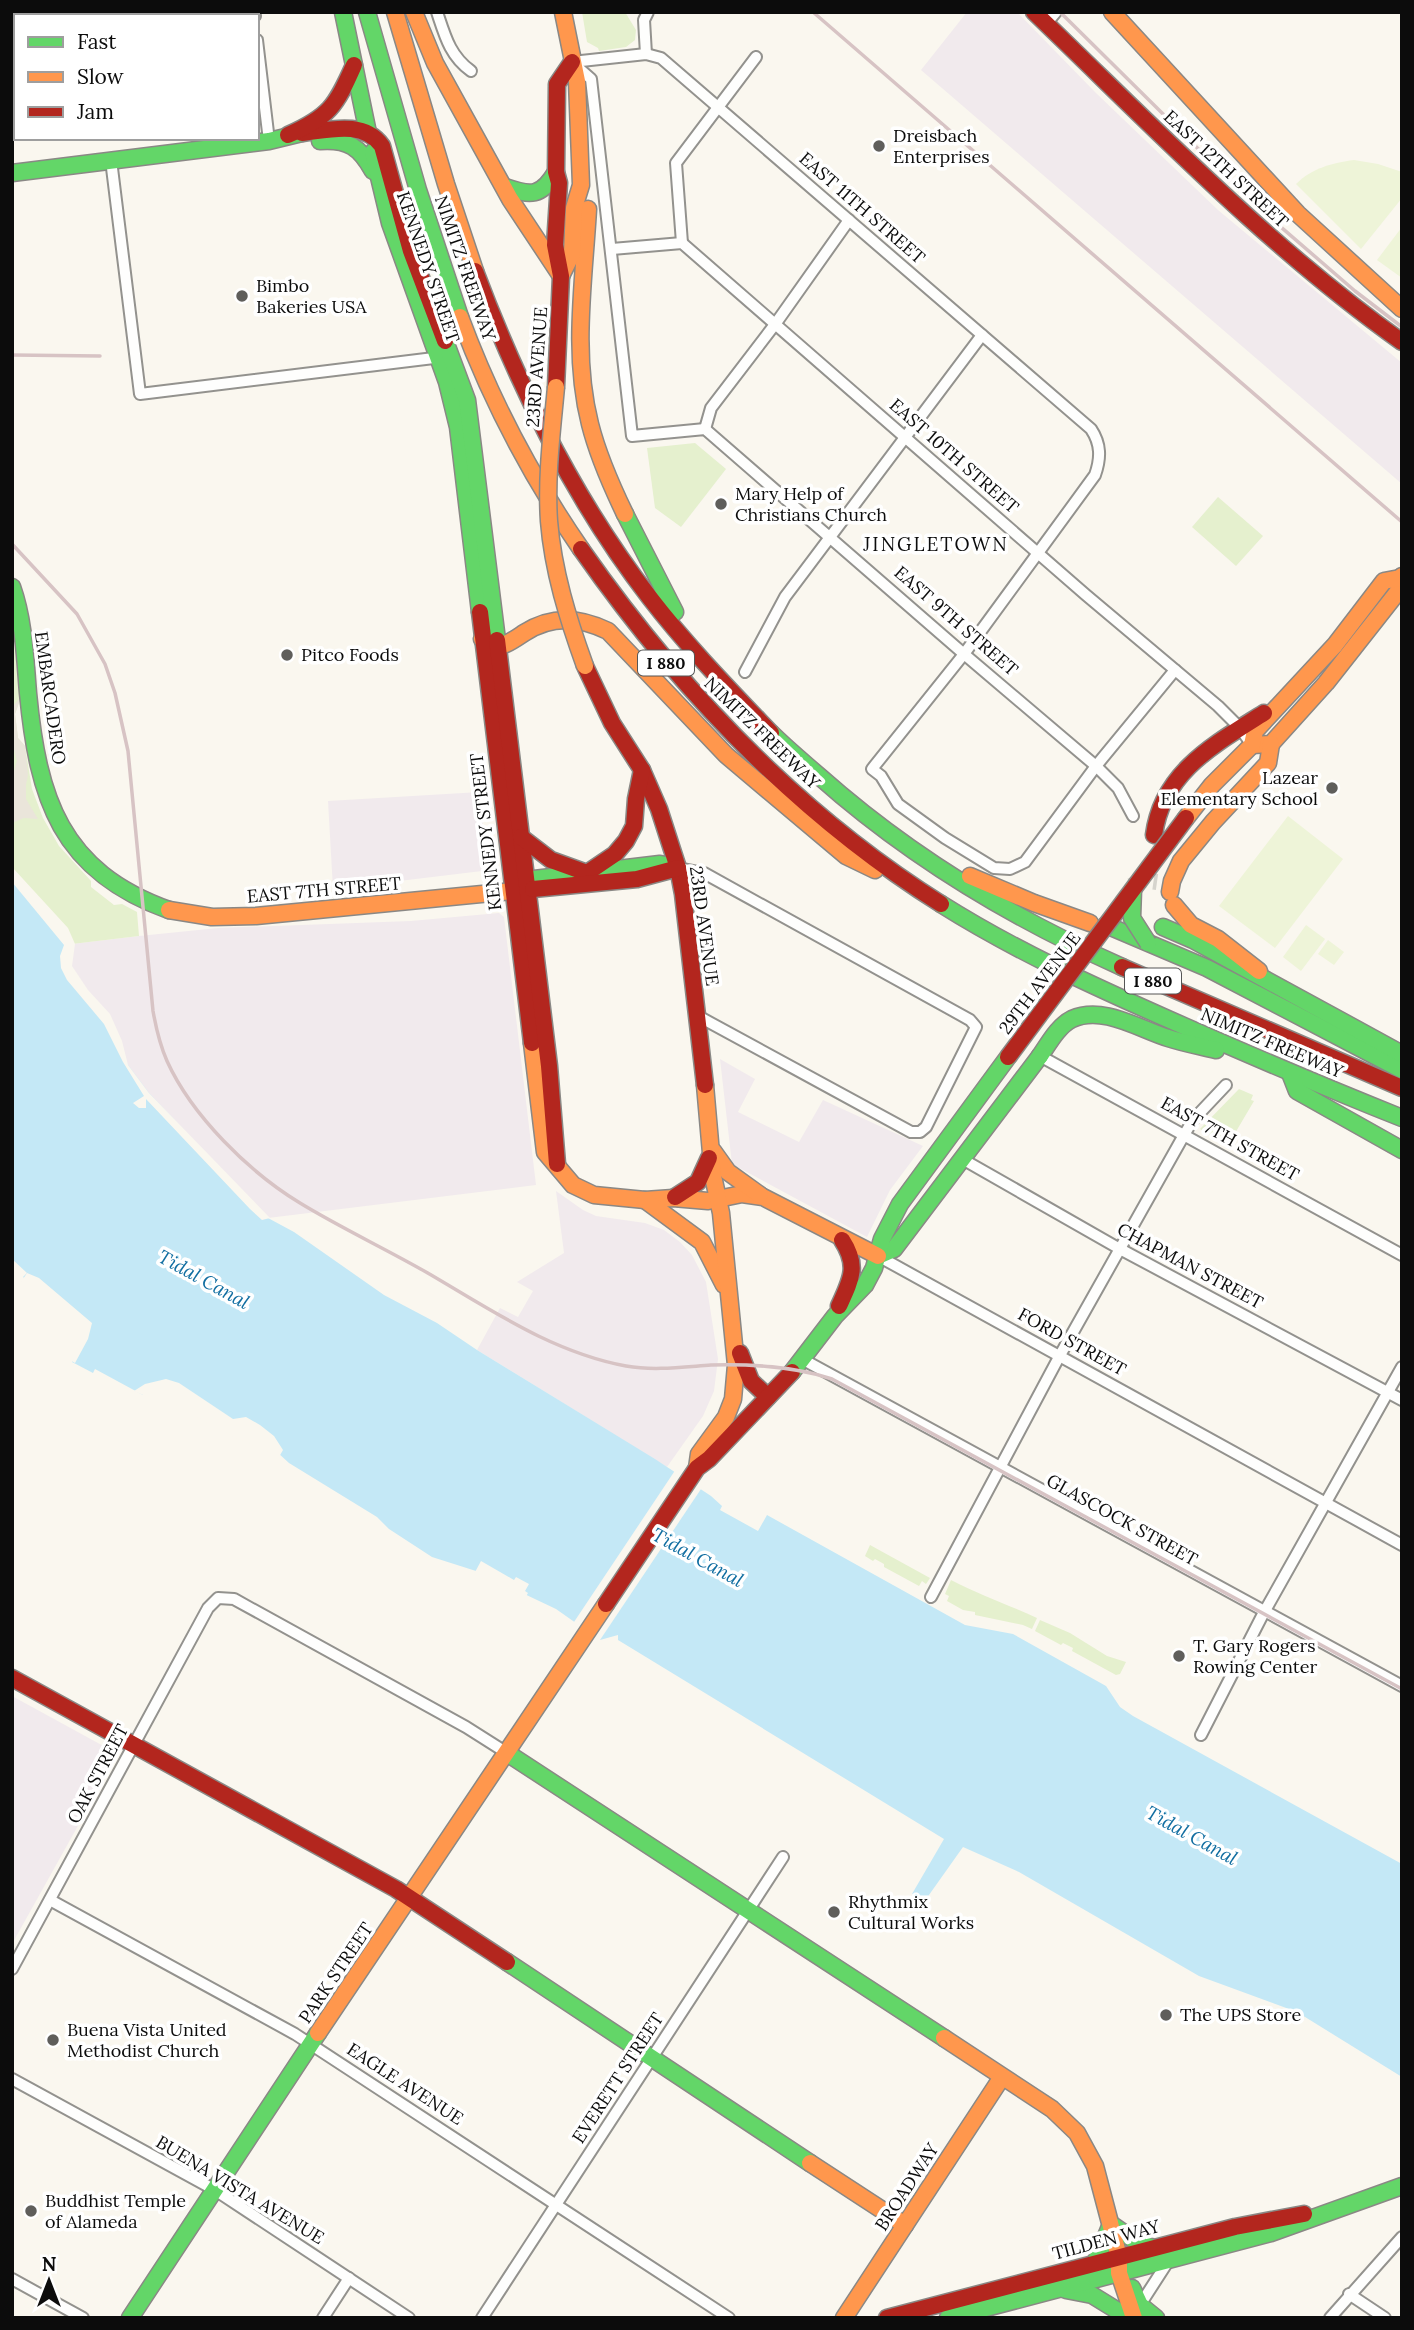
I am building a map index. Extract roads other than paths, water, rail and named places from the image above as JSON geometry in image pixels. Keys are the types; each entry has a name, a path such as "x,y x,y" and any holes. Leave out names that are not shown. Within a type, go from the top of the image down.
{"main road":[{"path":"288,135 350,128 368,133 343,12"},
{"name":"NIMITZ FREEWAY","path":"367,12 432,239 462,323 499,407 556,511 616,600 730,734 816,812 868,854 982,930 1048,965 1290,1073 1402,1118"},
{"name":"NIMITZ FREEWAY","path":"395,12 443,180 470,260 527,397 575,486 602,529 678,632 720,680 790,751 836,791 916,852 1002,908 1062,940 1402,1088"},
{"path":"414,12 435,63 512,203 561,276"},
{"name":"23RD AVENUE","path":"561,276 572,254 574,208 581,185 577,82 563,12"},
{"name":"EAST 12TH STREET","path":"1034,12 1051,18 1249,219 1347,303 1402,341"},
{"name":"EAST 12TH STREET","path":"1112,12 1298,214 1402,309"},
{"name":"23RD AVENUE","path":"572,62 557,84 556,172 559,183 555,245 561,276 548,489 552,554 575,640 612,723 642,771 659,809 678,868 685,906 736,1365 733,1399 726,1417 699,1454 697,1468"},
{"path":"269,142 309,126 334,108 354,65"},
{"name":"KENNEDY STREET","path":"368,133 404,268 444,356 460,378 468,409 521,837 522,887"},
{"name":"KENNEDY STREET","path":"368,133 382,146 444,356 458,427 482,639 550,1066 557,1164 573,1185 594,1195 645,1200 718,1200"},
{"path":"12,173 269,142 288,144 332,139 357,146 379,182"},
{"path":"505,187 525,194 537,193 548,187 556,172"},
{"path":"581,185 588,209 581,345 583,389 590,426 601,463 650,569 720,680"},
{"name":"29TH AVENUE","path":"697,1468 768,1397 835,1316 865,1285 874,1268 882,1239 900,1204 1212,785 1252,746 1255,731 1347,630 1384,581 1401,577 1400,589 1326,683 1272,744 1268,763 1181,861 1172,881 1173,913 1161,928 1193,940 1239,967 1268,979"},
{"name":"EMBARCADERO","path":"12,587 22,634 38,764 50,804 61,827 77,850 96,870 141,900"},
{"path":"482,639 488,647 497,648 539,624 555,619 575,618 592,622 608,631 726,755 846,856 927,895"},
{"path":"1154,835 1158,806 1174,781 1240,727 1287,698"},
{"path":"1252,746 1272,744"},
{"path":"521,837 535,852 550,862 587,873 615,854 626,841 634,826 642,771"},
{"path":"916,852 1034,903 1090,922"},
{"name":"EAST 7TH STREET","path":"522,887 587,873 660,864 678,868"},
{"name":"EAST 7TH STREET","path":"141,900 171,911 197,916 236,916 373,907 522,887 660,876 678,868"},
{"path":"1157,882 1163,884 1191,925 1218,939 1268,979 1402,1054"},
{"path":"1133,889 1132,918 1148,943"},
{"path":"1106,925 1207,968 1402,1070"},
{"name":"29TH AVENUE","path":"878,1256 894,1250 964,1160 1058,1030 1073,1019 1102,1016 1169,1039 1261,1060"},
{"path":"1290,1073 1297,1091 1402,1150"},
{"path":"712,1149 721,1168 728,1175 763,1197"},
{"path":"673,1198 692,1189 701,1181 712,1149"},
{"name":"FORD STREET","path":"718,1200 742,1194 763,1197 878,1256"},
{"name":"KENNEDY STREET","path":"645,1200 702,1242 729,1297"},
{"path":"835,1316 853,1276 854,1266 853,1257 841,1238"},
{"path":"735,1337 751,1381 768,1397"},
{"name":"PARK STREET","path":"130,2318 697,1468"},
{"path":"12,1678 410,1899 905,2225"},
{"path":"507,1752 1052,2109 1077,2133 1095,2166 1134,2314"},
{"name":"BROADWAY","path":"844,2318 1002,2077"},
{"name":"TILDEN WAY","path":"948,2318 1061,2289 1122,2267 1169,2260 1271,2233 1402,2186"},
{"name":"TILDEN WAY","path":"887,2318 1095,2263 1122,2267 1153,2248 1267,2219 1338,2208"},
{"path":"1111,2224 1132,2239 1153,2248"},
{"path":"1095,2263 1111,2224"},
{"path":"1061,2289 1092,2295 1118,2311 1156,2318"}],"street":[{"path":"437,12 453,54 471,71"},
{"path":"572,62 646,54 644,15"},
{"name":"EAST 11TH STREET","path":"646,54 661,58 1091,429 1100,450 1095,475 1038,551"},
{"path":"259,57 269,142"},
{"path":"612,249 682,243 677,163 756,57"},
{"name":"23RD AVENUE","path":"572,62 591,79 632,436 705,429"},
{"path":"111,160 140,394 444,356"},
{"path":"705,429 711,408 776,323 849,220"},
{"name":"EAST 10TH STREET","path":"682,243 1240,727 1252,746"},
{"path":"745,672 785,597 982,335"},
{"name":"EAST 9TH STREET","path":"705,429 1096,765 1118,788 1133,816"},
{"path":"1038,551 964,654 872,769 881,776 898,804 945,838 994,868 1010,869 1025,862 1096,765 1175,670"},
{"name":"EAST 7TH STREET","path":"678,868 704,873 970,1020 976,1027 926,1127 920,1132 911,1132 696,1015"},
{"name":"EAST 7TH STREET","path":"1040,1056 1402,1255"},
{"path":"931,1598 1059,1357 1192,1120 1226,1085"},
{"name":"CHAPMAN STREET","path":"964,1160 1120,1249 1402,1400"},
{"name":"FORD STREET","path":"878,1256 1402,1545"},
{"name":"GLASCOCK STREET","path":"802,1359 828,1375 836,1384 1402,1686"},
{"path":"1203,1732 1264,1614 1402,1367"},
{"name":"OAK STREET","path":"12,1969 208,1608 218,1598 228,1597 248,1607 507,1752"},
{"name":"GLASCOCK STREET","path":"1264,1614 1402,1693"},
{"name":"EVERETT STREET","path":"482,2318 783,1857"},
{"name":"EAGLE AVENUE","path":"51,1900 311,2044 729,2318"},
{"name":"BUENA VISTA AVENUE","path":"12,2079 215,2190 409,2318"},
{"path":"1330,2318 1402,2237"},
{"path":"1134,2314 1169,2260"},
{"path":"323,2318 349,2278"},
{"path":"12,2279 83,2318"},
{"path":"1349,2294 1385,2318"}],"water":[{"name":"Tidal Canal","path":"12,871 65,930 68,967 86,991 128,1065 149,1093 268,1218 294,1232 384,1295 437,1323 655,1459 711,1496 722,1506 720,1510 758,1531 767,1515 965,1625 1013,1634 1106,1686 1120,1707 1133,1716 1402,1864 1402,2077 1297,2012 1199,1976 1019,1872 963,1847 924,1902 912,1894 944,1839 618,1640 618,1635 600,1640 556,1609 476,1571 432,1557 389,1529 377,1517 289,1463 277,1452 148,1387 143,1395 95,1369 93,1373 72,1362 88,1329 23,1277 27,1273 12,1259"}],"tunnel":[{"path":"1131,886 1143,880 1157,882"}],"railway":[{"path":"813,12 1402,522"},
{"path":"1060,12 1253,203 1355,291 1402,327"},
{"path":"12,355 100,356"},
{"path":"12,544 77,614 105,664 115,693 128,751 153,1011 165,1055 191,1102 224,1141 261,1175 315,1212 522,1328 572,1351 626,1366 757,1366 802,1371 832,1379 1402,1689"}],"place":[{"name":"Dreisbach Enterprises","path":"879,146"},
{"name":"Bimbo Bakeries USA","path":"242,296"},
{"name":"Mary Help of Christians Church","path":"721,504"},
{"name":"Pitco Foods","path":"287,655"},
{"name":"Lazear Elementary School","path":"1332,788"},
{"name":"T. Gary Rogers Rowing Center","path":"1179,1656"},
{"name":"Rhythmix Cultural Works","path":"834,1912"},
{"name":"The UPS Store","path":"1166,2015"},
{"name":"Buena Vista United Methodist Church","path":"53,2040"},
{"name":"Buddhist Temple of Alameda","path":"31,2211"}],"district":[{"name":"JINGLETOWN","path":"936,544"}]}
